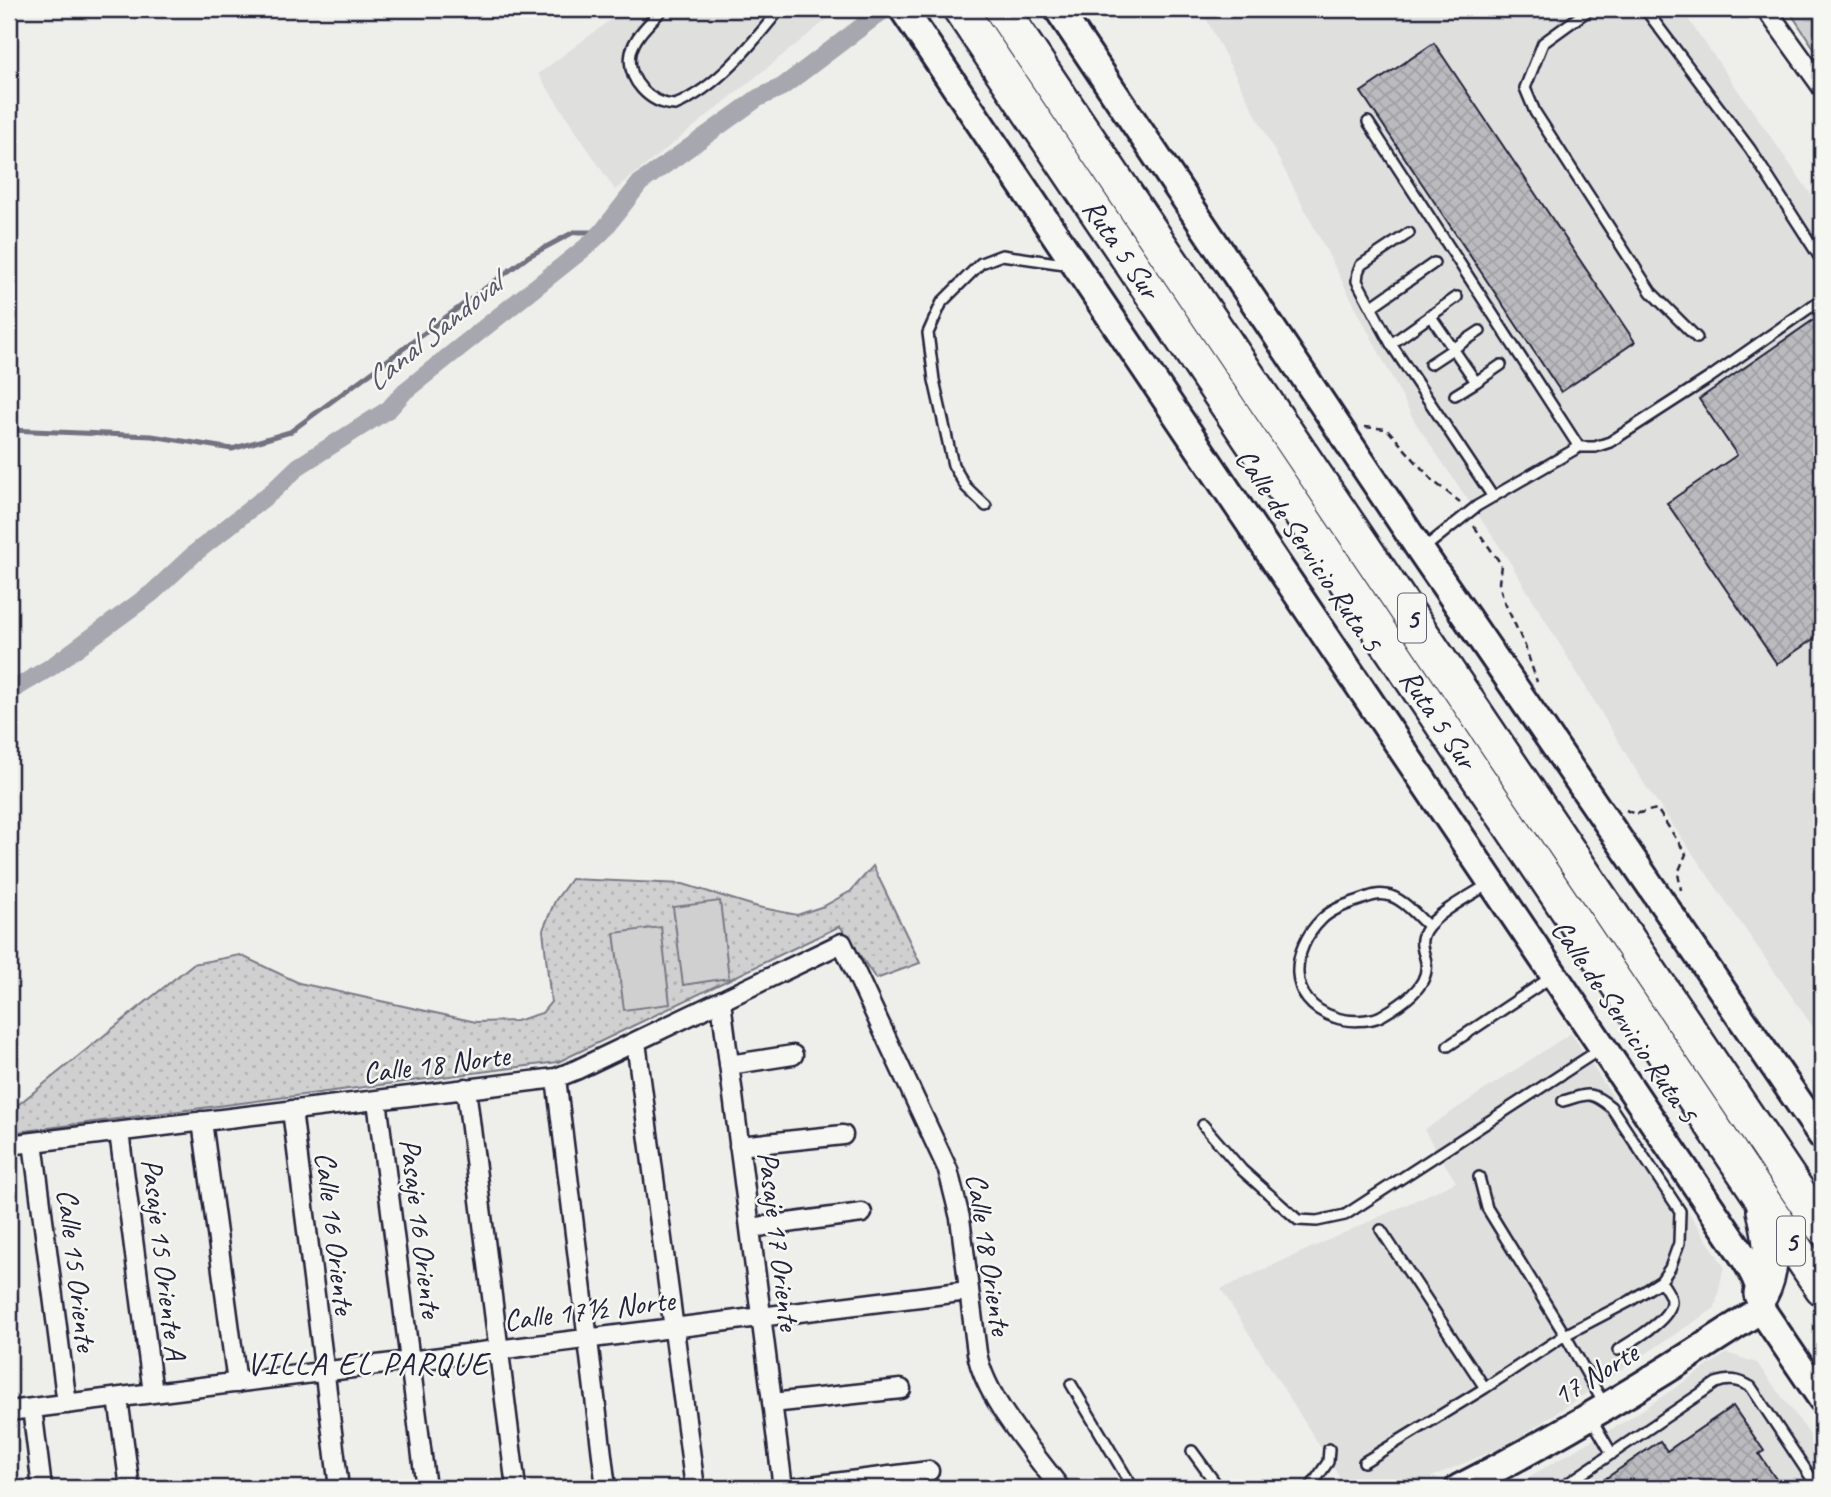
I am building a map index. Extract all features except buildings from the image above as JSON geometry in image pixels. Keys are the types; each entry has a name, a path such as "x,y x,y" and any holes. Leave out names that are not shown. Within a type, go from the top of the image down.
{"highway":[{"name":"Ruta 5 Sur","path":"960,9 1822,1288"},
{"name":"Ruta 5 Sur","path":"1001,9 1822,1227"},
{"path":"1759,1194 1769,1230 1771,1254 1767,1284 1761,1302"}],"street":[{"name":"Calle de Servicio Ruta 5","path":"903,9 1743,1255 1761,1302 1822,1399"},
{"path":"1058,9 1421,551 1822,1136"},
{"path":"1766,9 1822,87"},
{"name":"Calle 18 Norte","path":"9,1145 556,1078 842,943"},
{"name":"Calle 18 Oriente","path":"842,943 948,1170 960,1218 968,1291 982,1374 995,1398 1060,1488"},
{"name":"Pasaje 17 Oriente","path":"721,1001 783,1488"},
{"path":"636,1042 695,1488"},
{"path":"729,1065 793,1055"},
{"path":"556,1078 606,1488"},
{"path":"466,1088 516,1488"},
{"name":"Pasaje 16 Oriente","path":"377,1100 426,1488"},
{"name":"Calle 16 Oriente","path":"292,1110 339,1488"},
{"path":"202,1121 237,1383"},
{"name":"Pasaje 15 Oriente A","path":"119,1132 153,1393"},
{"path":"739,1146 843,1135"},
{"name":"Calle 15 Oriente","path":"33,1142 66,1404"},
{"path":"750,1228 862,1213"},
{"name":"Calle 17½ Norte","path":"9,1411 968,1291"},
{"name":"17 Norte","path":"1459,1488 1598,1412 1761,1302"},
{"path":"772,1403 901,1389"},
{"path":"118,1398 130,1488"},
{"path":"32,1408 42,1488"},
{"path":"795,1488 929,1471"}],"lane":[{"path":"663,9 640,35 631,51 631,68 646,94 657,102 675,106 712,82 780,9"},
{"path":"1590,9 1543,43 1525,88 1535,112 1651,292 1697,338"},
{"path":"1645,9 1750,149 1822,261"},
{"path":"1368,122 1578,447"},
{"path":"1409,233 1362,265 1357,281 1391,344 1493,497"},
{"path":"986,506 966,487 953,465 934,380 928,333 942,302 981,263 1002,255 1064,264 1072,259"},
{"path":"1371,307 1434,263"},
{"path":"1391,344 1457,296"},
{"path":"1421,551 1466,514 1578,447 1595,447 1610,442 1709,378 1822,299"},
{"path":"1430,315 1476,382"},
{"path":"1430,364 1480,331"},
{"path":"1455,395 1501,365"},
{"path":"1429,926 1398,899 1385,894 1338,908 1315,927 1300,953 1297,971 1303,994 1313,1007 1338,1019 1357,1021 1379,1017 1422,985 1427,965 1422,942 1429,926 1492,882"},
{"path":"1448,1046 1555,975"},
{"path":"1203,1125 1242,1170 1298,1220 1317,1221 1345,1215 1603,1047"},
{"path":"1364,1462 1565,1335 1630,1301 1661,1281 1670,1268 1679,1242 1680,1211 1611,1107 1596,1096 1586,1094 1563,1101"},
{"path":"1479,1177 1487,1208 1565,1335 1598,1412 1612,1454"},
{"path":"1381,1230 1485,1388"},
{"path":"1618,1350 1663,1319 1670,1308 1672,1299 1661,1281"},
{"path":"1561,1488 1716,1383 1736,1380 1751,1387 1818,1488"},
{"path":"1071,1384 1133,1488"},
{"path":"1310,1488 1328,1462 1329,1449"},
{"path":"1192,1451 1219,1488"},
{"path":"1812,1479 1822,1472"}],"path":[{"path":"1363,426 1387,429 1433,481 1458,499 1501,564 1499,583 1504,601 1525,646 1537,682"},
{"path":"1623,809 1635,814 1657,809 1686,853 1678,873 1682,898"}],"shaded area":[{"path":"625,9 840,9 615,190 538,74"},
{"path":"1201,9 1681,9 1822,210 1822,1040 1645,785 1508,559 1415,422"},
{"path":"1788,9 1822,9 1822,60"},
{"path":"873,866 920,963 876,979 840,926 558,1062 9,1133 9,1112 193,964 240,955 299,983 476,1022 516,1021 542,1013 551,1002 543,930 555,901 571,879 683,884 758,907 797,915 824,906 851,891"},
{"path":"720,901 729,978 683,985 673,907"},
{"path":"661,927 670,1004 624,1010 614,933"},
{"path":"1571,1033 1724,1266 1715,1308 1509,1444 1406,1488 1346,1488 1221,1289 1456,1182 1424,1130"},
{"path":"1727,1353 1757,1363 1822,1451 1822,1488 1510,1488 1627,1420"}],"waterway":[{"name":"Canal Sandoval","path":"9,692 51,667 152,593 195,553 274,490 299,466 389,409 405,391 586,247 602,232 640,183 758,98 782,87 885,9"},
{"path":"9,430 152,436 232,449 290,432 529,256 574,232 602,232"}],"district":[{"name":"VILLA EL PARQUE","path":"368,1363"}]}
